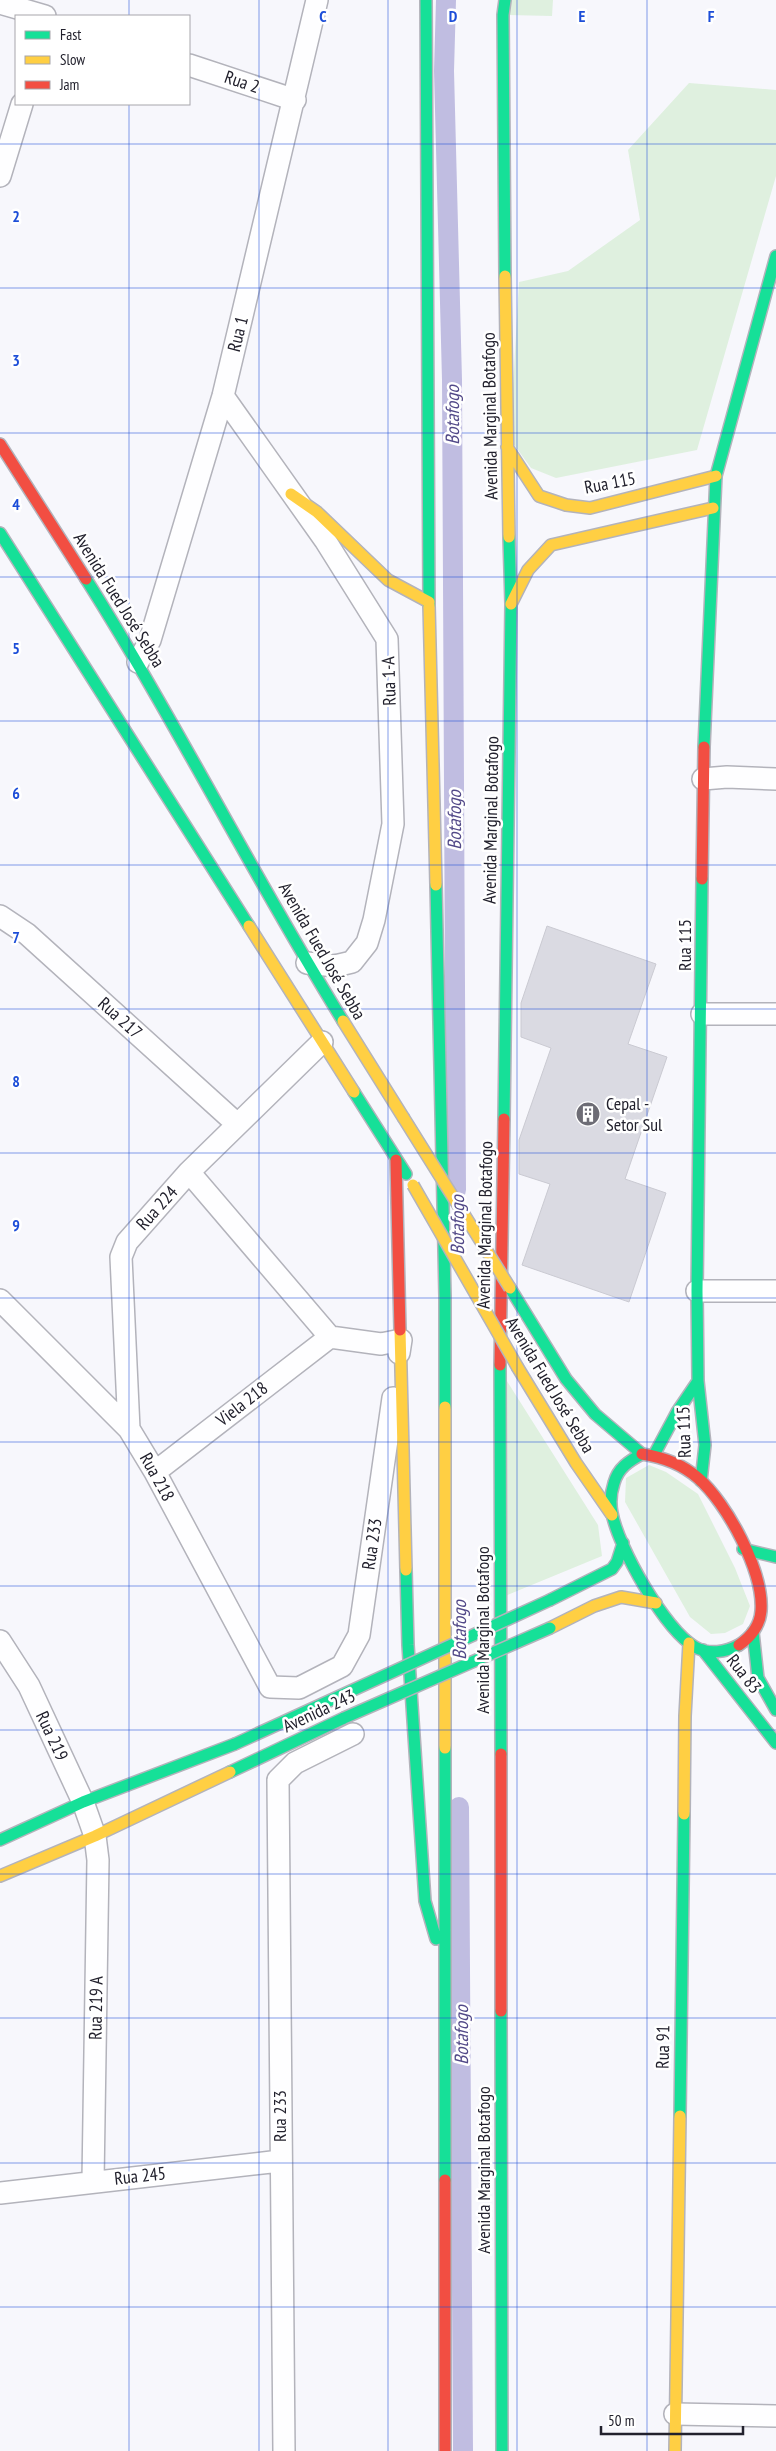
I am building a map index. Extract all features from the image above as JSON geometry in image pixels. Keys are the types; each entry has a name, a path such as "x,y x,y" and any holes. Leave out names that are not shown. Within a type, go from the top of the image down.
{"main road":[{"path":"426,0 429,602 445,1296 445,2451"},
{"name":"Avenida Marginal Botafogo","path":"502,2451 500,1401 511,604 507,447 505,0"},
{"name":"Rua 115","path":"701,1481 705,1445 698,1381 697,1291 702,1014 703,779 713,508 716,476 776,256"},
{"name":"Avenida Fued José Sebba","path":"0,444 138,662 307,963 393,1104 403,1117 566,1379 595,1414 642,1454"},
{"name":"Rua 115","path":"507,447 539,496 566,506 590,508 716,476"},
{"path":"291,494 318,512 388,580 429,602"},
{"path":"511,604 528,570 551,545 713,508"},
{"name":"Avenida Fued José Sebba","path":"0,533 330,1043 518,1368 576,1463 612,1515"},
{"path":"351,1056 393,1104"},
{"path":"396,1160 408,1645 424,1900 444,1967"},
{"name":"Rua 115","path":"654,1455 677,1412 698,1381"},
{"path":"642,1454 654,1455 678,1465 701,1481 718,1501 755,1574 761,1597 761,1613 753,1632 737,1647 719,1652 704,1650 689,1643 674,1629 656,1603 623,1543 612,1515 612,1493 615,1479 623,1467 642,1454"},
{"name":"Avenida 243","path":"0,1840 83,1802 235,1744 550,1600 612,1569 617,1562 623,1543"},
{"path":"743,1549 776,1557"},
{"name":"Avenida 243","path":"0,1876 348,1726 594,1606 622,1597 656,1603"},
{"path":"761,1613 776,1602"},
{"name":"Rua 83","path":"753,1632 758,1678 776,1710"},
{"name":"Rua 91","path":"675,2451 685,1716 689,1643"},
{"name":"Rua 83","path":"704,1650 776,1743"}],"street":[{"path":"47,15 52,0"},
{"name":"Rua 1","path":"138,662 150,640 223,396 295,100 317,0"},
{"path":"0,3 43,15"},
{"name":"Rua 2","path":"190,64 295,100"},
{"path":"0,176 22,105"},
{"name":"Rua 1-A","path":"223,396 325,540 387,639 393,824 374,920 367,943 352,962 335,966 307,963"},
{"path":"703,779 727,777 776,779"},
{"name":"Rua 217","path":"0,916 27,934 237,1124"},
{"path":"702,1014 776,1014"},
{"name":"Rua 224","path":"129,1429 121,1257 126,1242 189,1172 237,1124 330,1043"},
{"path":"189,1172 330,1337 381,1344 401,1340"},
{"path":"697,1291 776,1291"},
{"name":"Rua 218","path":"0,1301 129,1429 155,1472 270,1687"},
{"name":"Viela 218","path":"155,1472 330,1337"},
{"name":"Rua 233","path":"270,1687 299,1688 342,1666 360,1635 401,1340"},
{"name":"Rua 219","path":"0,1641 29,1686 83,1802 95,1836"},
{"name":"Rua 233","path":"284,2451 278,1780 295,1763 348,1726"},
{"name":"Rua 219 A","path":"93,2181 98,1860 95,1836"},
{"name":"Rua 245","path":"0,2193 280,2161"},
{"path":"675,2414 776,2416"}],"green space":[{"path":"505,0 553,0 552,16 504,15"},
{"path":"689,83 776,90 776,176 697,450 556,478 531,468 510,439 519,282 568,271 640,220 628,150"},
{"path":"505,1378 598,1525 602,1556 500,1598"},
{"path":"649,1465 666,1472 698,1494 735,1568 750,1606 743,1624 725,1633 711,1634 690,1617 625,1502 626,1478"}],"building":[{"name":"Cepal - Setor Sul","path":"547,926 656,964 628,1044 667,1057 625,1179 666,1193 629,1302 522,1265 550,1184 519,1174 519,1140 551,1048 521,1037 521,1003"}],"waterway":[{"name":"Botafogo","path":"446,0 444,71 452,380 456,1190"},
{"name":"Botafogo","path":"459,1807 463,2451"}],"traffic: fast":[{"path":"426,0 429,605"},
{"path":"505,0 503,15 505,276"},
{"path":"704,747 716,476 776,256"},
{"path":"0,533 249,926"},
{"path":"504,1119 511,604 509,537"},
{"path":"86,579 152,688 278,911 343,1021"},
{"path":"701,1481 705,1445 698,1381 697,1291 702,879"},
{"path":"436,885 445,1296 445,1407"},
{"path":"354,1092 406,1174"},
{"path":"510,1288 566,1379 595,1414 642,1454"},
{"path":"500,1365 501,1754"},
{"path":"654,1455 677,1412 698,1381"},
{"path":"642,1454 628,1462 618,1473 611,1498 616,1528 633,1566 670,1624 683,1638 695,1647 717,1652 739,1645"},
{"path":"550,1600 612,1569 617,1562 623,1543"},
{"path":"743,1549 776,1557"},
{"path":"406,1570 408,1645 425,1901 436,1939"},
{"path":"235,1744 550,1600"},
{"path":"344,1718 550,1628"},
{"path":"753,1632 758,1678 776,1710"},
{"path":"703,1650 776,1743"},
{"path":"230,1772 344,1718"},
{"path":"0,1840 83,1802 235,1744"},
{"path":"445,1748 445,2180"},
{"path":"680,2116 684,1814"},
{"path":"501,2011 502,2451"}],"traffic: slow":[{"path":"505,276 509,537"},
{"path":"507,447 539,496 566,505 590,508 716,476"},
{"path":"291,494 317,512 388,580 429,602"},
{"path":"511,604 528,570 551,545 713,508"},
{"path":"429,605 436,885"},
{"path":"249,926 354,1092"},
{"path":"343,1021 403,1117"},
{"path":"403,1117 510,1288"},
{"path":"413,1185 518,1368"},
{"path":"400,1330 406,1570"},
{"path":"518,1368 576,1463 612,1515"},
{"path":"445,1407 445,1748"},
{"path":"550,1628 594,1606 621,1597 656,1603"},
{"path":"684,1814 685,1716 689,1643"},
{"path":"0,1876 95,1836 230,1772"},
{"path":"675,2451 680,2116"}],"traffic: jam":[{"path":"0,444 86,579"},
{"path":"702,879 704,747"},
{"path":"500,1365 504,1119"},
{"path":"396,1160 400,1330"},
{"path":"642,1454 672,1462 698,1478 721,1504 742,1539 756,1577 761,1611 759,1621 754,1630 739,1645"},
{"path":"501,1754 501,2011"},
{"path":"445,2180 445,2451"}],"place":[{"name":"Cepal - Setor Sul","path":"588,1114"}]}
